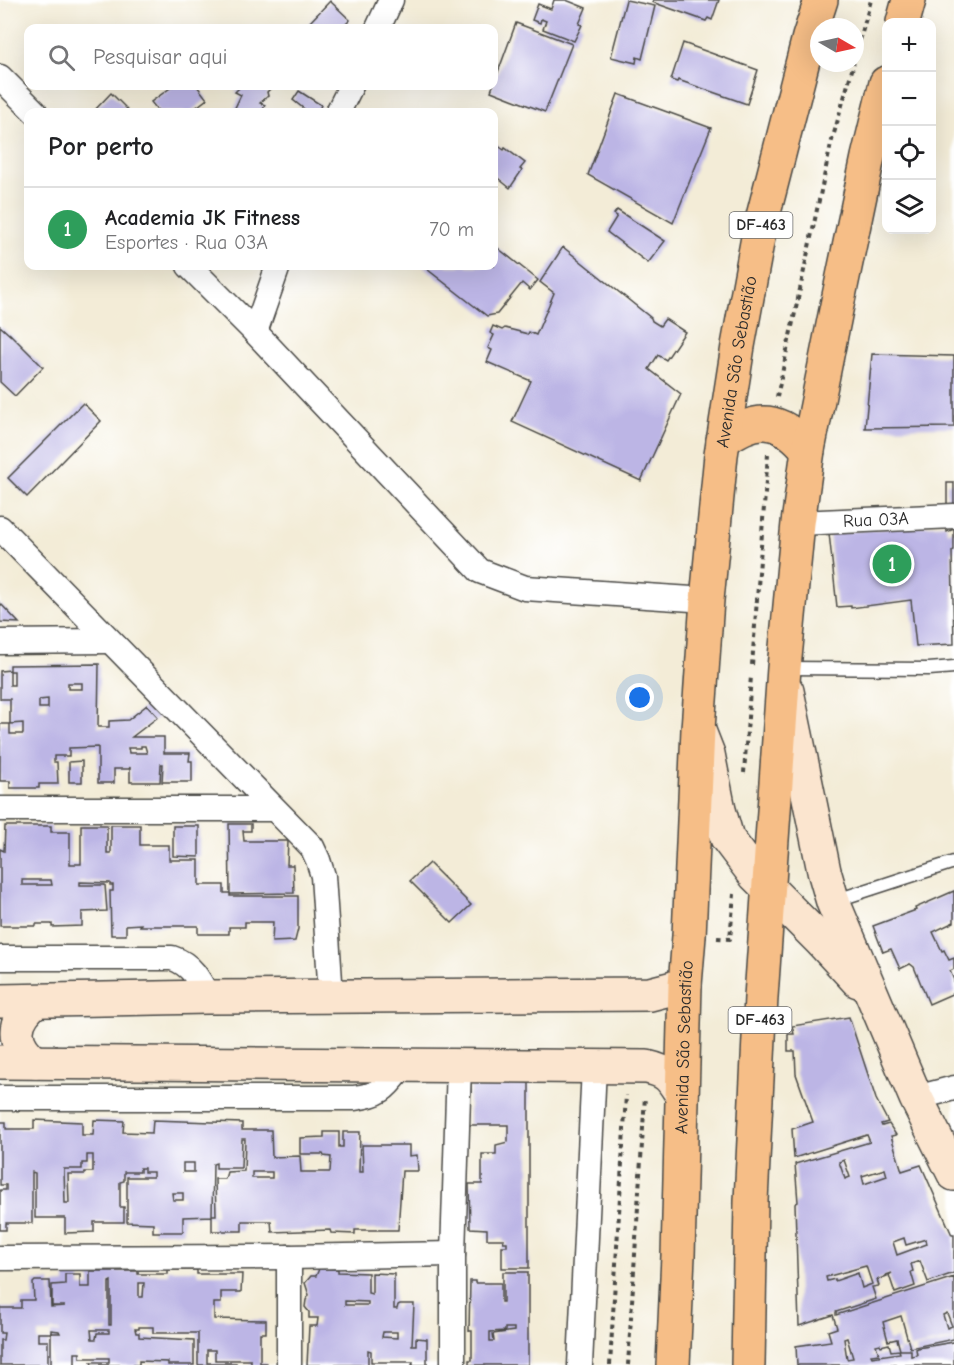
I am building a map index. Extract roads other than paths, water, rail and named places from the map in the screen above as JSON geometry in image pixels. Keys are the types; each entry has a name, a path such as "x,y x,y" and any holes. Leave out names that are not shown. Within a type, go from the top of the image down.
{"main road":[{"name":"Avenida São Sebastião","path":"673,1365 685,985 698,729 707,600 723,440 759,232 809,37 821,0"},
{"path":"904,18 909,0"},
{"name":"DF-463","path":"748,1365 751,1202 761,997 783,671 798,523 808,450 868,157 882,99"},
{"path":"723,440 746,425 771,423 793,433 808,450"}],"street":[{"path":"380,24 392,0"},
{"path":"0,77 31,108"},
{"path":"340,108 349,90"},
{"path":"193,270 255,332 480,571 525,588 707,600"},
{"path":"255,332 277,270"},
{"name":"Rua 03A","path":"798,523 954,516"},
{"path":"0,528 312,847 322,876 331,996"},
{"path":"0,642 109,641"},
{"path":"783,671 824,871 833,902 916,1098 954,1174"},
{"name":"Avenida São Sebastião","path":"698,729 708,754 727,838 755,875 770,888 873,998"},
{"path":"0,809 273,809"},
{"path":"0,958 172,958 189,967 199,978 208,997"},
{"path":"0,1001 650,994 685,985"},
{"path":"35,1001 25,1010 16,1030 18,1042 24,1053 35,1062"},
{"path":"0,1062 637,1067 660,1070 668,1074 682,1095"},
{"path":"0,1098 354,1098 370,1096 382,1091 405,1064"},
{"path":"453,1365 453,1254 459,1065"},
{"path":"580,1365 594,1067"},
{"path":"916,1098 954,1088"},
{"path":"0,1258 453,1254"},
{"path":"289,1257 289,1365"}],"lane":[{"path":"783,671 954,667"},
{"path":"833,902 954,862"}],"place":[{"name":"Academia JK Fitness","path":"892,564"}]}
